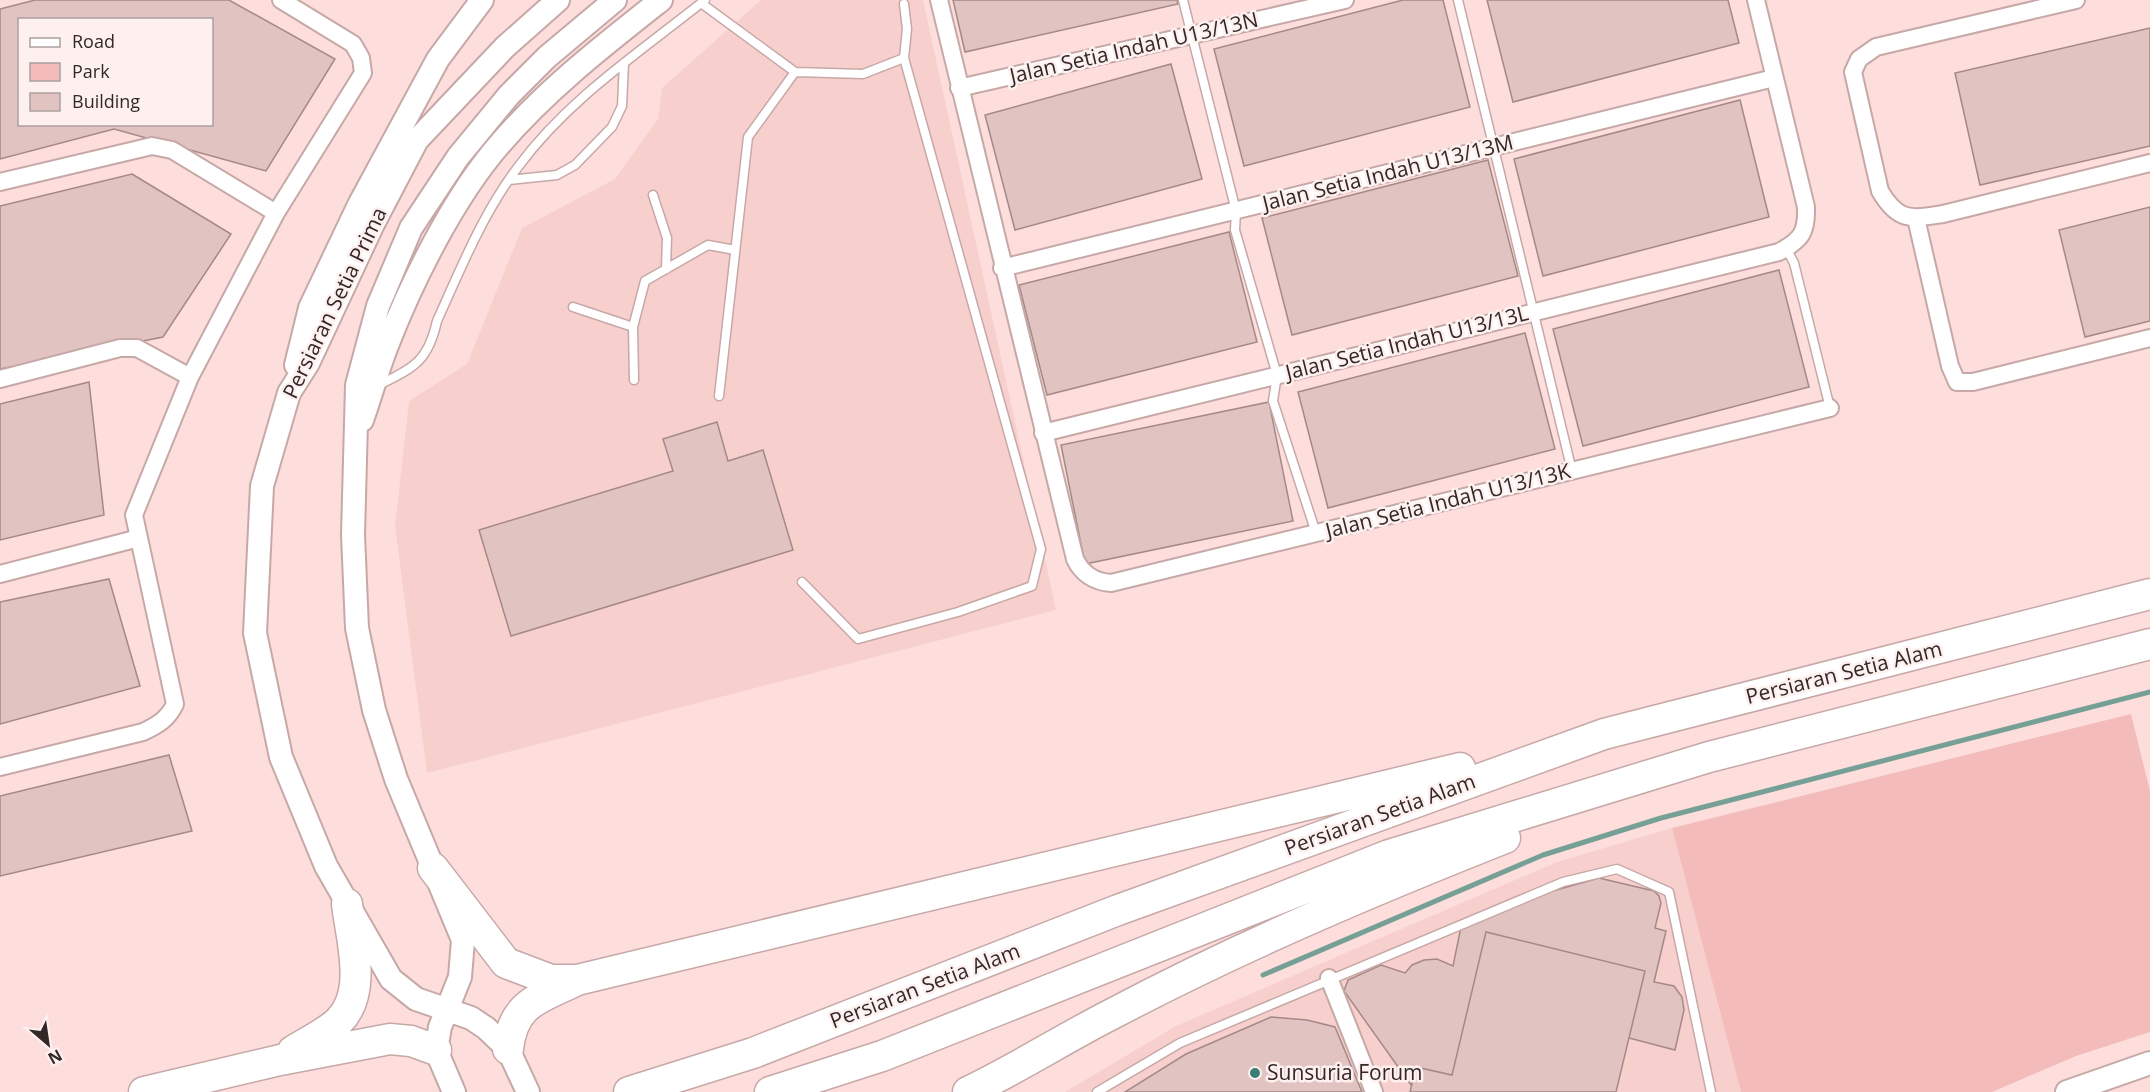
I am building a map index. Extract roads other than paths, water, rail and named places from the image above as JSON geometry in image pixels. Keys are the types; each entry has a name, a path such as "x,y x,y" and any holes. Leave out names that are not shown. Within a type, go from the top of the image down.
{"highway":[{"name":"Persiaran Setia Alam","path":"628,1092 753,1053 1118,910 1604,734 2150,594"},
{"name":"Persiaran Setia Alam","path":"770,1092 882,1056 1389,855 1709,757 2150,644"},
{"path":"968,1092 1020,1067 1110,1014 1322,912 1709,757 1752,763 2150,662"},
{"path":"512,1057 515,1017 532,1002 577,980 1604,734"},
{"path":"433,868 506,963 551,980 577,980"},
{"path":"280,1060 340,1020 352,999 356,980 347,904"},
{"path":"144,1092 280,1060 390,1039 411,1041 436,1050"},
{"path":"990,1092 1020,1067"}],"street":[{"path":"0,767 143,732 158,725 169,716 175,704 134,515 190,377 276,213 363,73 361,58 353,44 281,0"},
{"path":"289,393 310,308 359,205 438,59 482,0"},
{"name":"Persiaran Setia Prima","path":"512,1057 486,1028 471,1018 416,999 390,979 326,866 281,757 255,633 262,486 289,393 308,363 372,226 417,140 504,47 558,0"},
{"name":"Persiaran Setia Prima","path":"436,1050 440,1027 460,977 463,940 396,779 374,710 357,628 352,535 357,385 378,306 411,228 458,157 509,95 547,57 615,0"},
{"path":"939,0 1043,433"},
{"name":"Jalan Setia Indah U13/13N","path":"959,88 1345,0"},
{"path":"1756,0 1806,207 1807,226 1800,237 1786,248"},
{"path":"2076,0 1876,46 1859,59 1853,72 1874,174 1889,205 1908,217 1943,214 2150,163"},
{"path":"355,441 387,343 454,209 498,146 559,82 656,1"},
{"name":"Jalan Setia Indah U13/13M","path":"1002,268 1774,78"},
{"path":"0,182 152,146 172,150 276,213"},
{"path":"1908,217 1950,366 1957,382 1973,382 2150,338"},
{"name":"Jalan Setia Indah U13/13L","path":"1043,433 1770,254 1786,248"},
{"path":"0,379 120,348 137,348 190,377"},
{"name":"Jalan Setia Indah U13/13K","path":"1043,433 1079,568 1101,582 1111,583 1830,408"},
{"path":"0,574 139,538"},
{"path":"1329,978 1374,1092"},
{"path":"436,1050 453,1090"},
{"path":"512,1057 528,1092"},
{"path":"2067,1092 2150,1063"}],"lane":[{"path":"1183,0 1236,211 1235,230 1277,375 1273,401 1316,533"},
{"path":"1458,0 1572,471"},
{"path":"374,388 424,358 457,278 490,210 509,180 562,116 624,63 703,2 795,72 863,74 904,58"},
{"path":"802,582 858,639 958,612 1032,586 1041,549 904,58 907,29 904,4"},
{"path":"509,180 557,175 575,165 612,127 622,106 624,63"},
{"path":"718,396 748,137 795,72"},
{"path":"653,195 667,238 666,269"},
{"path":"634,380 633,327 645,281 708,245 735,250"},
{"path":"1786,248 1794,263 1830,408"},
{"path":"573,307 633,327"},
{"path":"1097,1092 1180,1043 1329,978 1563,882 1617,869 1670,892 1711,1092"}],"waterway":[{"path":"1263,975 1543,855 1661,818 2150,692"}],"place":[{"name":"Sunsuria Forum","path":"1255,1073"}]}
